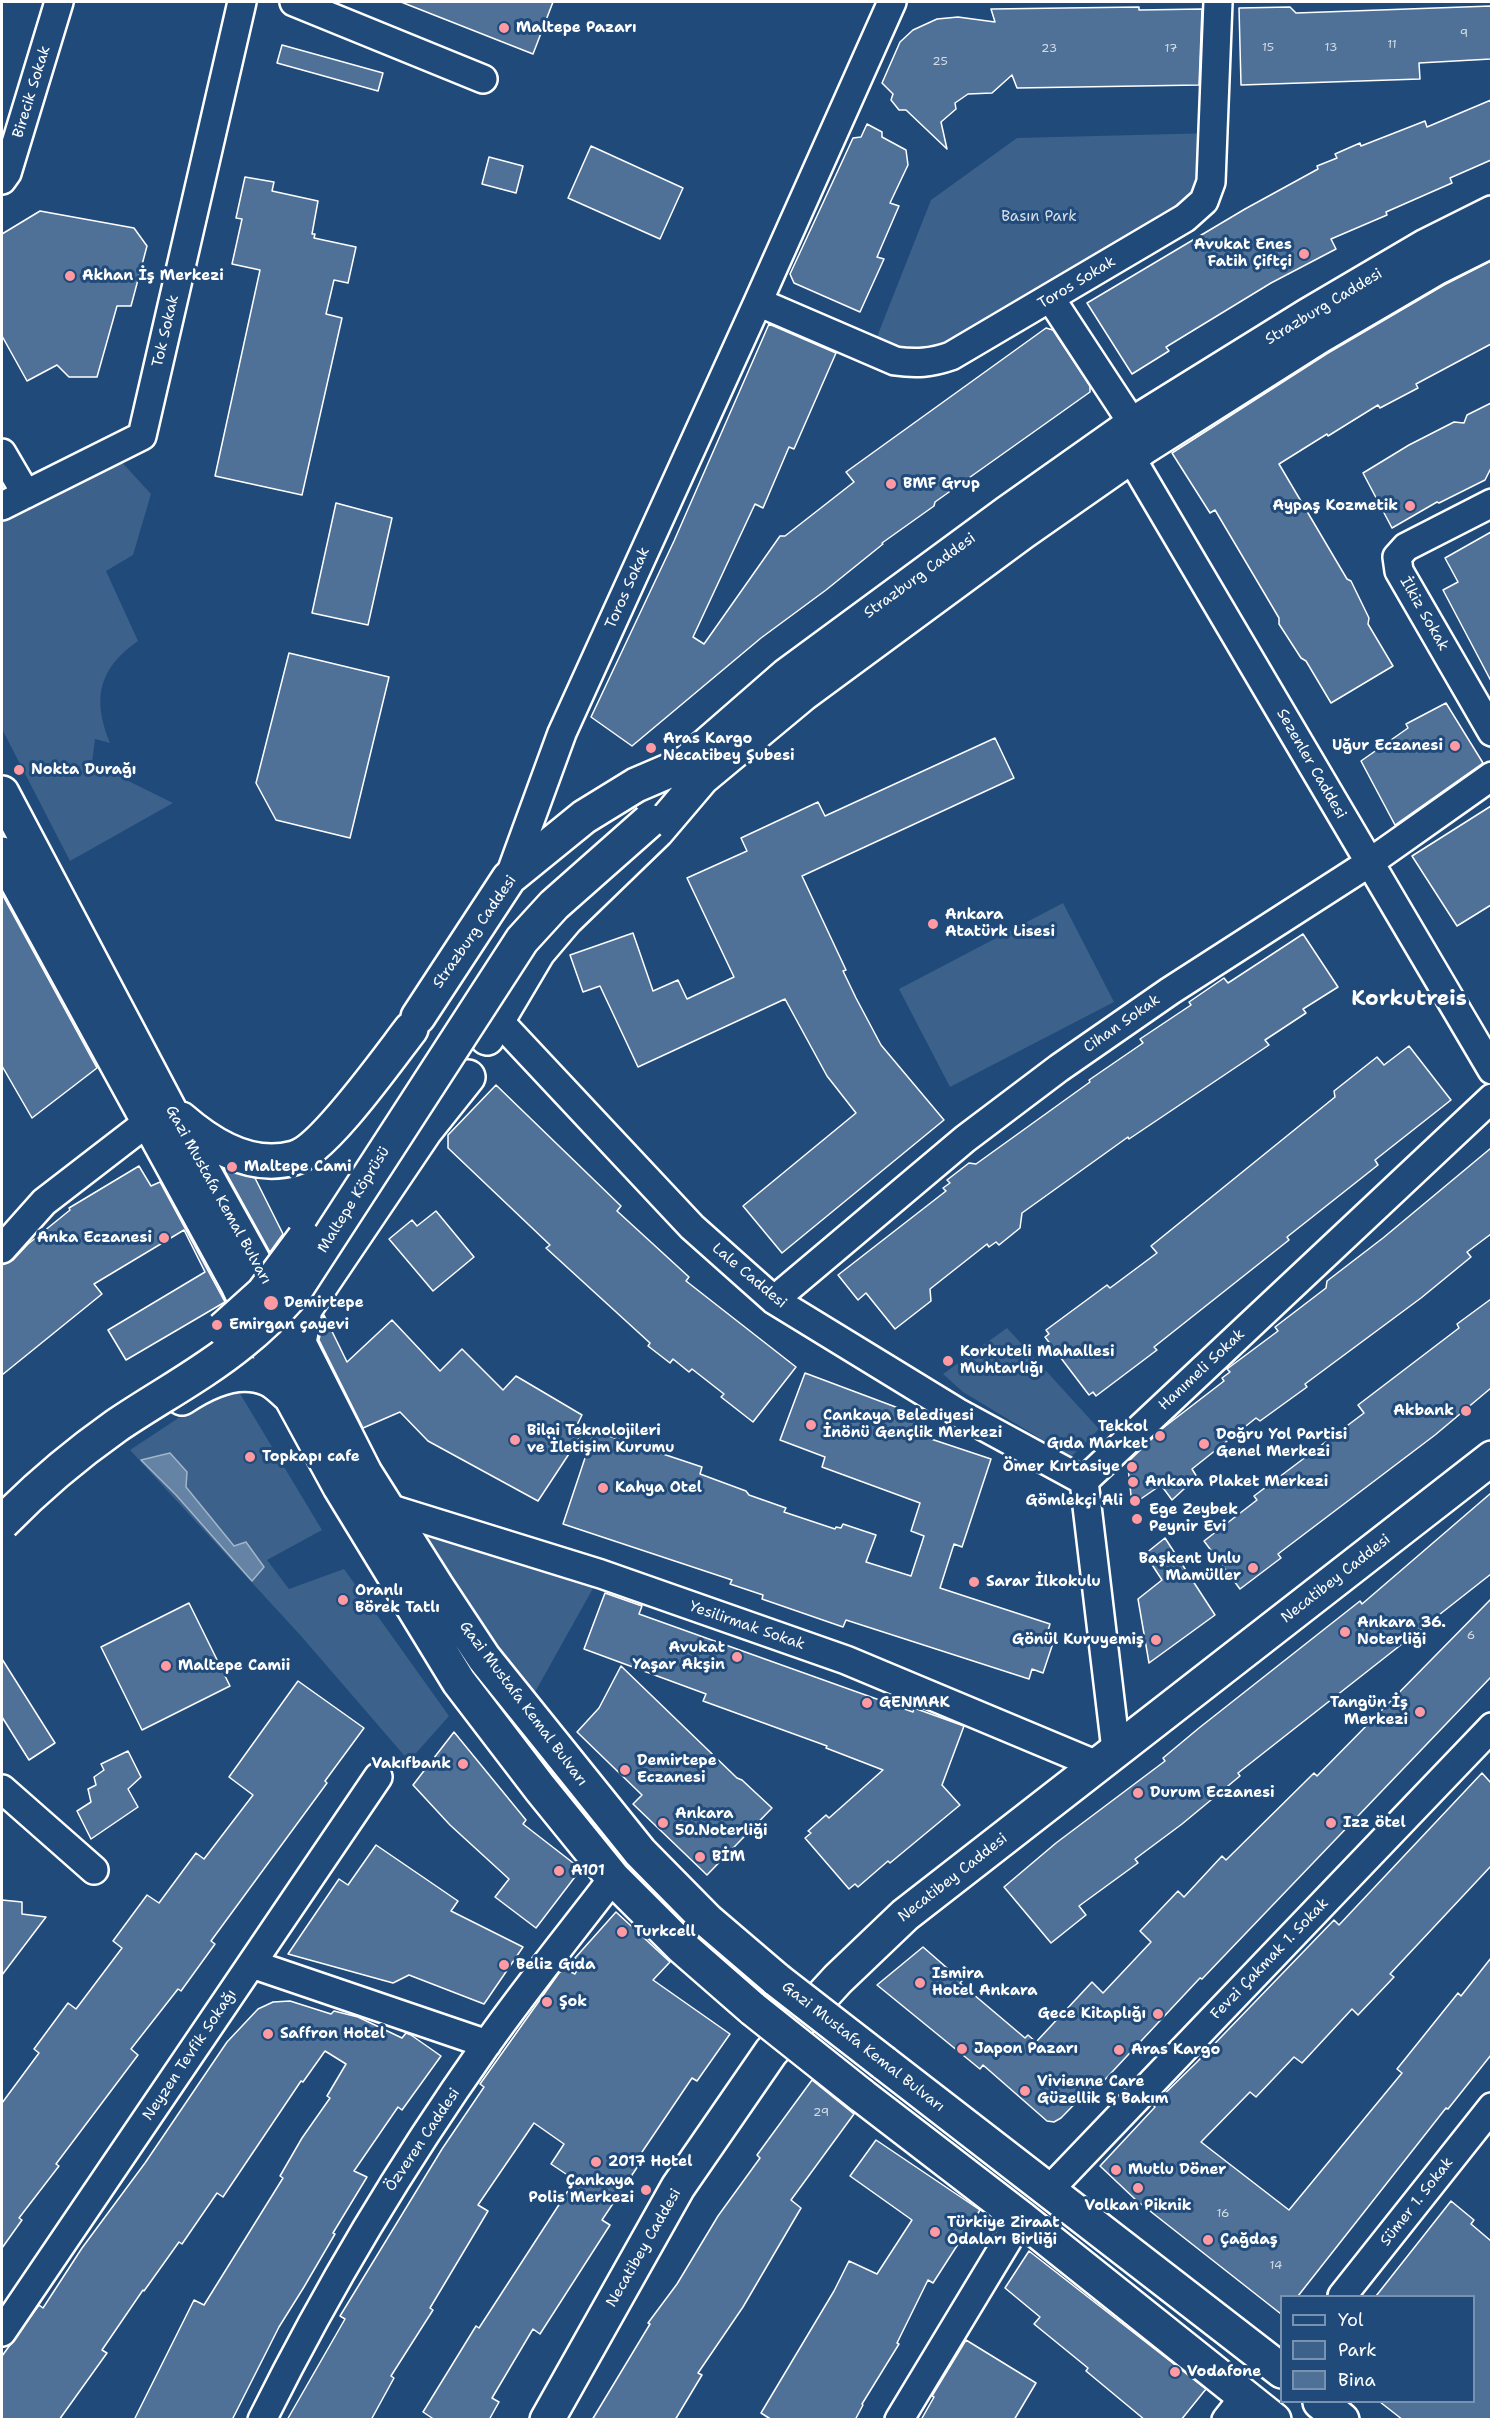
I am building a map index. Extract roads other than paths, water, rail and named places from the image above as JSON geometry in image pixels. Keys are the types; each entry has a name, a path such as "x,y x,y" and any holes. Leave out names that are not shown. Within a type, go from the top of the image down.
{"main road":[{"name":"Strazburg Caddesi","path":"493,1029 544,944 566,919 657,831 694,771 770,689 815,653 998,519 1132,424 1426,246 1491,213"},
{"name":"Strazburg Caddesi","path":"159,1115 244,1158 271,1162 296,1158 311,1148 336,1123 415,1023 509,878 584,817 636,785 694,771 1130,456 1318,337 1436,268 1491,240"},
{"path":"643,813 694,771"},
{"name":"Gazi Mustafa Kemal Bulvarı","path":"2,793 159,1115 291,1397 345,1496 459,1682 540,1788 613,1878 682,1947 753,2009 1021,2218 1235,2408 1274,2420"},
{"name":"Maltepe Köprüsü","path":"2,1493 34,1461 68,1435 227,1326 262,1293 302,1240 506,930 541,891 643,813"},
{"name":"Maltepe Köprüsü","path":"2,1523 47,1479 116,1426 240,1343 287,1299 323,1250 522,940 643,813"},
{"name":"Gazi Mustafa Kemal Bulvarı","path":"2,854 299,1343 365,1473 436,1587 484,1658 640,1852 708,1921 777,1980 1280,2370"},
{"path":"299,1343 305,1309 425,1131 483,1060 493,1029 484,1026 476,1015 460,1006 441,1004 428,1008 415,1023 408,1040 414,1063 422,1073 444,1082 468,1077"},
{"path":"2,1539 23,1512 113,1440 190,1392 220,1378 249,1374 270,1379 291,1397"},
{"name":"Necatibey Caddesi","path":"547,2420 678,2187 771,2052 838,1979 905,1916 1491,1458"},
{"path":"1321,2403 1342,2420"}],"street":[{"name":"Birecik Sokak","path":"2,180 7,174 59,2"},
{"name":"Tok Sokak","path":"2,506 142,436 242,2"},
{"path":"294,2 483,79"},
{"name":"Toros Sokak","path":"509,878 562,733 892,2"},
{"name":"Toros Sokak","path":"758,302 895,361 915,364 933,363 951,356 1051,299 1185,218 1204,201 1211,182 1218,2"},
{"path":"1051,299 1132,424"},
{"path":"2,453 26,494"},
{"name":"Sezenler Caddesi","path":"1130,456 1491,1070"},
{"name":"İlkiz Sokak","path":"1491,503 1406,547 1397,557 1399,571 1491,732"},
{"name":"Cihan Sokak","path":"774,1300 965,1139 1059,1068 1170,991 1369,863 1491,776"},
{"name":"Lale Caddesi","path":"493,1029 692,1227 774,1300 957,1412 1084,1481"},
{"name":"Hanımeli Sokak","path":"1084,1481 1491,1098"},
{"path":"2,1249 44,1202 159,1115"},
{"path":"1084,1481 1106,1758"},
{"name":"Yesilirmak Sokak","path":"388,1508 601,1574 846,1660 1106,1758"},
{"name":"Fevzi Çakmak 1. Sokak","path":"1049,2190 1491,1727"},
{"name":"Neyzen Tevfik Sokağı","path":"2,2332 378,1777"},
{"path":"2,1790 94,1870"},
{"name":"Özveren Caddesi","path":"262,2420 298,2347 385,2197 487,2044 613,1878"},
{"path":"252,1964 487,2044"},
{"name":"Sümer 1. Sokak","path":"1343,2295 1491,2107"},
{"path":"899,2420 1021,2218"}],"place":[{"name":"Maltepe Pazarı","path":"504,28"},
{"name":"Avukat Enes Fatih Çiftçi","path":"1304,254"},
{"name":"Akhan İş Merkezi","path":"70,276"},
{"name":"BMF Grup","path":"891,484"},
{"name":"Aypaş Kozmetik","path":"1410,506"},
{"name":"Uğur Eczanesi","path":"1455,746"},
{"name":"Aras Kargo Necatibey Şubesi","path":"651,748"},
{"name":"Nokta Durağı","path":"19,770"},
{"name":"Ankara Atatürk Lisesi","path":"933,924"},
{"name":"Maltepe Cami","path":"232,1167"},
{"name":"Anka Eczanesi","path":"164,1238"},
{"name":"Demirtepe","path":"271,1303"},
{"name":"Emirgan çayevi","path":"217,1325"},
{"name":"Korkuteli Mahallesi Muhtarlığı","path":"948,1361"},
{"name":"Akbank","path":"1466,1411"},
{"name":"Çankaya Belediyesi İnönü Gençlik Merkezi","path":"811,1425"},
{"name":"Tekkol Gıda Market","path":"1160,1436"},
{"name":"Bilgi Teknolojileri ve İletişim Kurumu","path":"515,1440"},
{"name":"Doğru Yol Partisi Genel Merkezi","path":"1204,1444"},
{"name":"Topkapı cafe","path":"250,1457"},
{"name":"Ömer Kırtasiye","path":"1132,1467"},
{"name":"Ankara Plaket Merkezi","path":"1133,1482"},
{"name":"Kahya Otel","path":"603,1488"},
{"name":"Gömlekçi Ali","path":"1135,1501"},
{"name":"Ege Zeybek Peynir Evi","path":"1137,1519"},
{"name":"Başkent Unlu Mamüller","path":"1253,1568"},
{"name":"Sarar İlkokulu","path":"974,1582"},
{"name":"Oranlı Börek Tatlı","path":"343,1600"},
{"name":"Ankara 36. Noterliği","path":"1345,1632"},
{"name":"Gönül Kuruyemiş","path":"1156,1640"},
{"name":"Avukat Yaşar Akşin","path":"737,1657"},
{"name":"Maltepe Camii","path":"166,1666"},
{"name":"GENMAK","path":"867,1703"},
{"name":"Tangün İş Merkezi","path":"1420,1712"},
{"name":"Vakıfbank","path":"463,1764"},
{"name":"Demirtepe Eczanesi","path":"625,1770"},
{"name":"Durum Eczanesi","path":"1138,1793"},
{"name":"Ankara 50.Noterliği","path":"663,1823"},
{"name":"Izz ötel","path":"1331,1823"},
{"name":"BİM","path":"700,1857"},
{"name":"A101","path":"559,1871"},
{"name":"Turkcell","path":"622,1932"},
{"name":"Beliz Gıda","path":"504,1965"},
{"name":"Ismira Hotel Ankara","path":"920,1983"},
{"name":"Şok","path":"547,2002"},
{"name":"Gece Kitaplığı","path":"1158,2014"},
{"name":"Saffron Hotel","path":"268,2034"},
{"name":"Japon Pazarı","path":"962,2049"},
{"name":"Aras Kargo","path":"1119,2050"},
{"name":"Vivienne Care Güzellik & Bakım","path":"1025,2091"},
{"name":"2017 Hotel","path":"596,2162"},
{"name":"Mutlu Döner","path":"1116,2170"},
{"name":"Volkan Piknik","path":"1138,2188"},
{"name":"Çankaya Polis Merkezi","path":"646,2190"},
{"name":"Türkiye Ziraat Odaları Birliği","path":"935,2232"},
{"name":"Çağdaş","path":"1208,2240"},
{"name":"Vodafone","path":"1175,2372"}],"district":[{"name":"Korkutreis","path":"1409,1000"}],"park label":[{"name":"Basın Park","path":"1039,217"}]}
